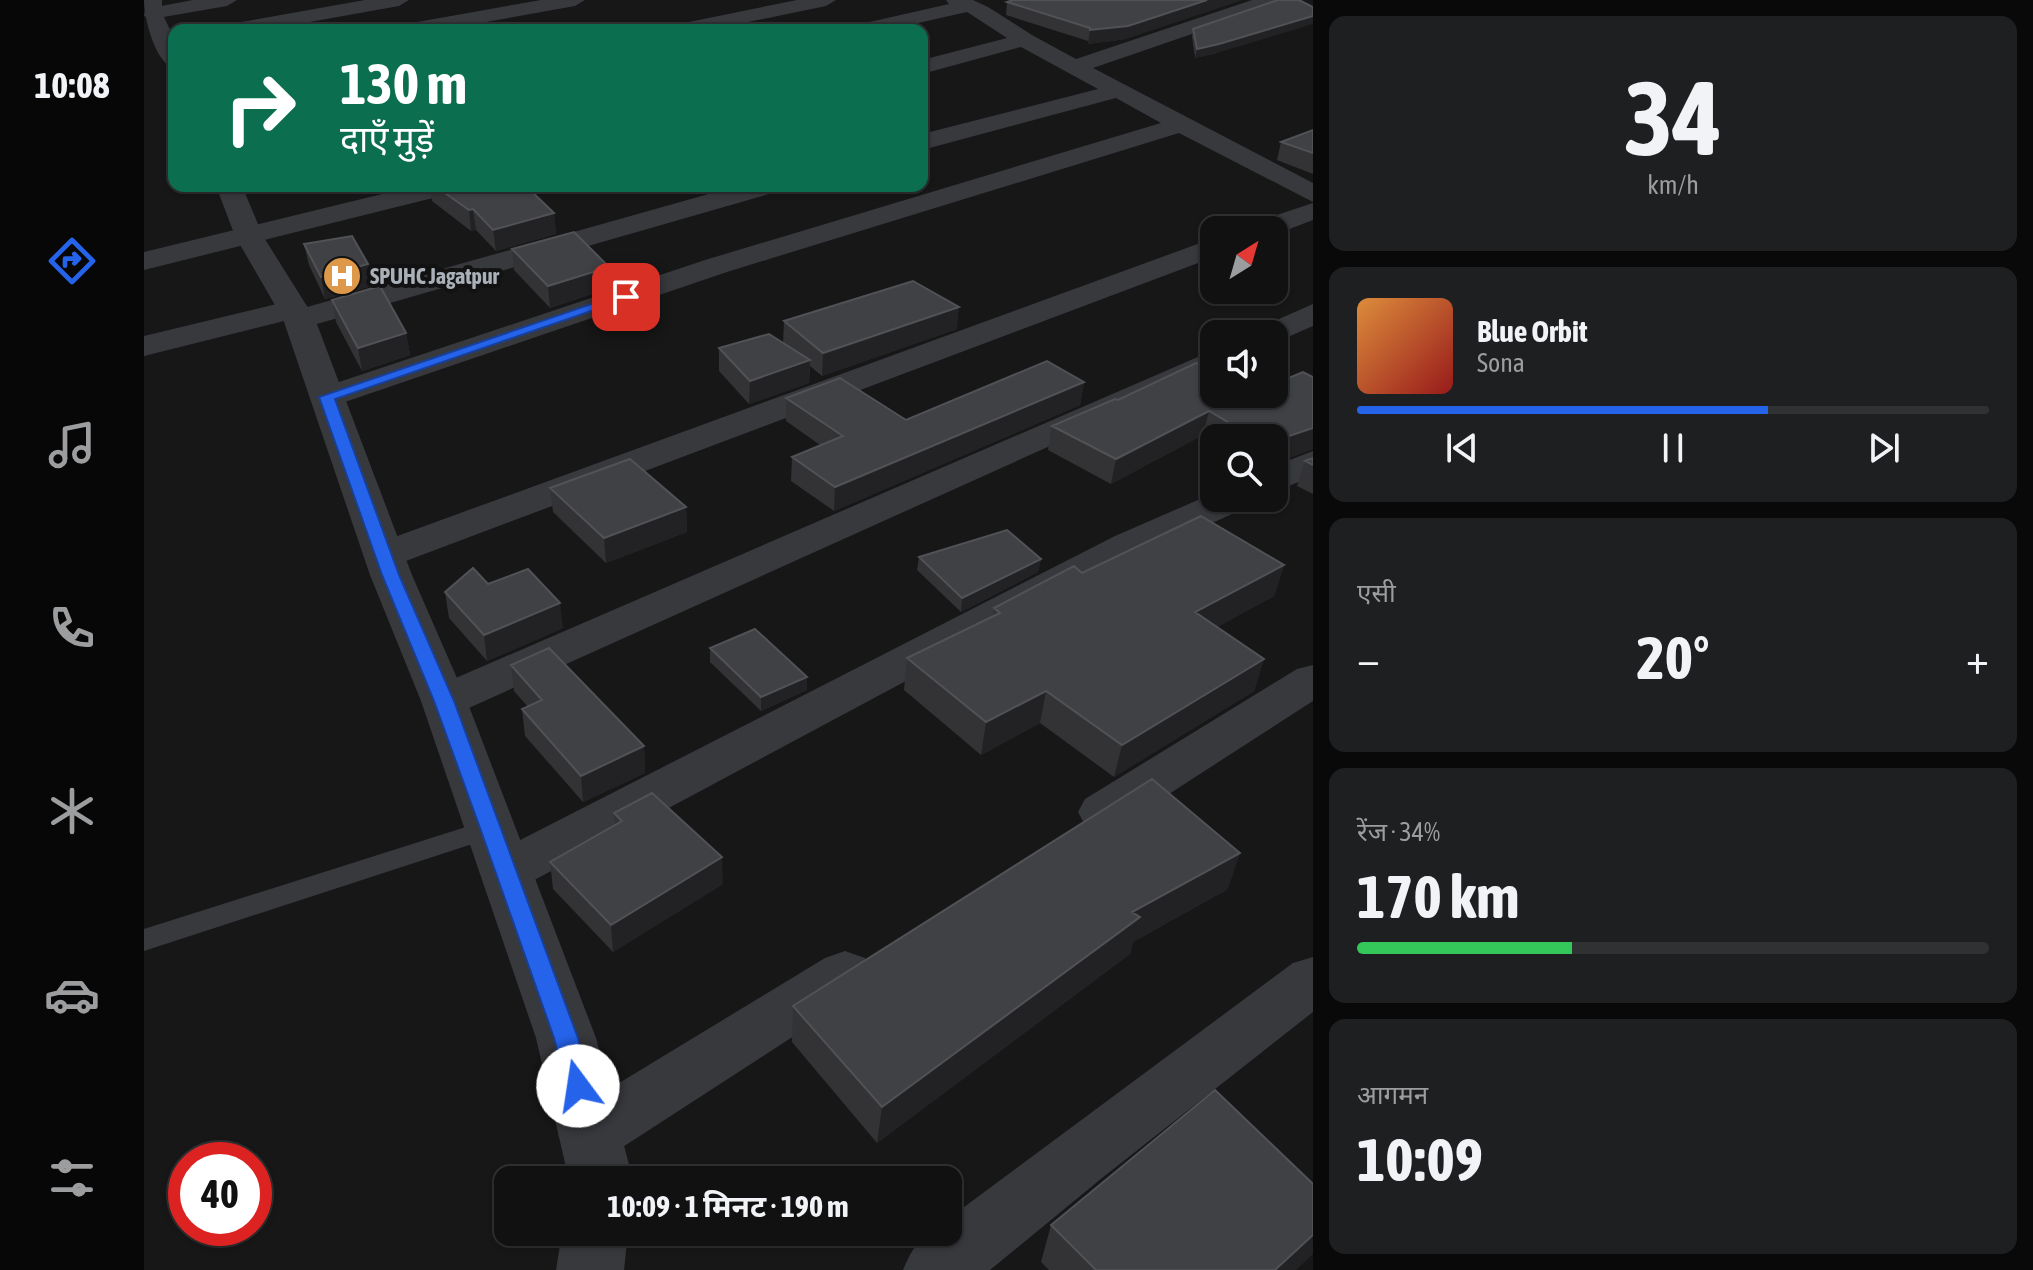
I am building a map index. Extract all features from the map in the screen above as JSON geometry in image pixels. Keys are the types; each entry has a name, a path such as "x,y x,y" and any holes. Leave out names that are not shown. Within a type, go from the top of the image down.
{"street":[{"path":"168,41 152,7 227,0"},
{"path":"264,24 399,0"},
{"path":"440,24 575,0"},
{"path":"708,24 826,0"},
{"path":"1076,66 1272,0"},
{"path":"886,24 968,6 1009,4"},
{"path":"968,6 1024,40 1313,194"},
{"path":"928,65 1024,40"},
{"path":"928,140 1120,90"},
{"path":"327,397 716,266 1182,124"},
{"path":"1250,160 1275,148"},
{"path":"231,192 249,236 296,314 384,555 444,701 566,1038 595,1157 884,949"},
{"path":"144,261 424,192"},
{"path":"144,346 296,314 745,192"},
{"path":"1288,220 1313,211"},
{"path":"384,555 1200,252"},
{"path":"1288,326 1313,314"},
{"path":"444,701 1200,366"},
{"path":"1288,474 1313,462"},
{"path":"506,871 1129,545 1204,512"},
{"path":"1059,840 1313,680"},
{"path":"937,1270 1079,1157 1313,980"},
{"path":"590,1270 593,1246"}],"lane":[{"path":"144,940 491,828"}],"building":[{"path":"1207,0 1128,26 1090,30 1007,2"},
{"path":"1278,0 1299,0 1313,7 1313,16 1197,49 1193,29"},
{"path":"1313,130 1313,153 1281,142"},
{"path":"444,192 532,192 554,213 493,230 473,209 469,210"},
{"path":"574,232 609,267 548,286 512,249"},
{"path":"352,236 368,264 321,277 304,244"},
{"path":"913,281 959,307 823,353 784,321"},
{"path":"380,286 406,333 358,348 332,300"},
{"path":"769,334 810,360 750,381 719,348"},
{"path":"1047,361 1084,382 835,487 792,457 843,436 786,398 840,378 906,420"},
{"path":"1196,363 1200,365 1200,408 1288,408 1288,378 1303,372 1313,377 1313,428 1288,436 1288,424 1231,424 1209,411 1116,459 1052,426 1118,400"},
{"path":"630,459 686,507 604,538 550,488"},
{"path":"1201,516 1284,565 1195,612 1264,659 1122,745 1046,691 986,722 907,658 1000,613 994,608 1074,566 1082,573"},
{"path":"1007,530 1041,559 962,598 919,557"},
{"path":"473,568 488,584 528,569 560,603 484,635 445,592"},
{"path":"755,629 807,677 761,697 710,648"},
{"path":"549,648 644,746 581,776 522,709 542,700 511,665"},
{"path":"1152,779 1240,853 1132,912 1140,917 882,1107 793,1006"},
{"path":"652,793 722,857 611,925 550,862 622,821 614,813"},
{"path":"1215,1090 1313,1184 1313,1235 1275,1270 1096,1270 1051,1225"}],"place":[{"name":"SPUHC Jagatpur","path":"342,276"}],"route":[{"path":"578,1086 566,1038 491,828 444,701 391,575 327,397 626,297"}]}
